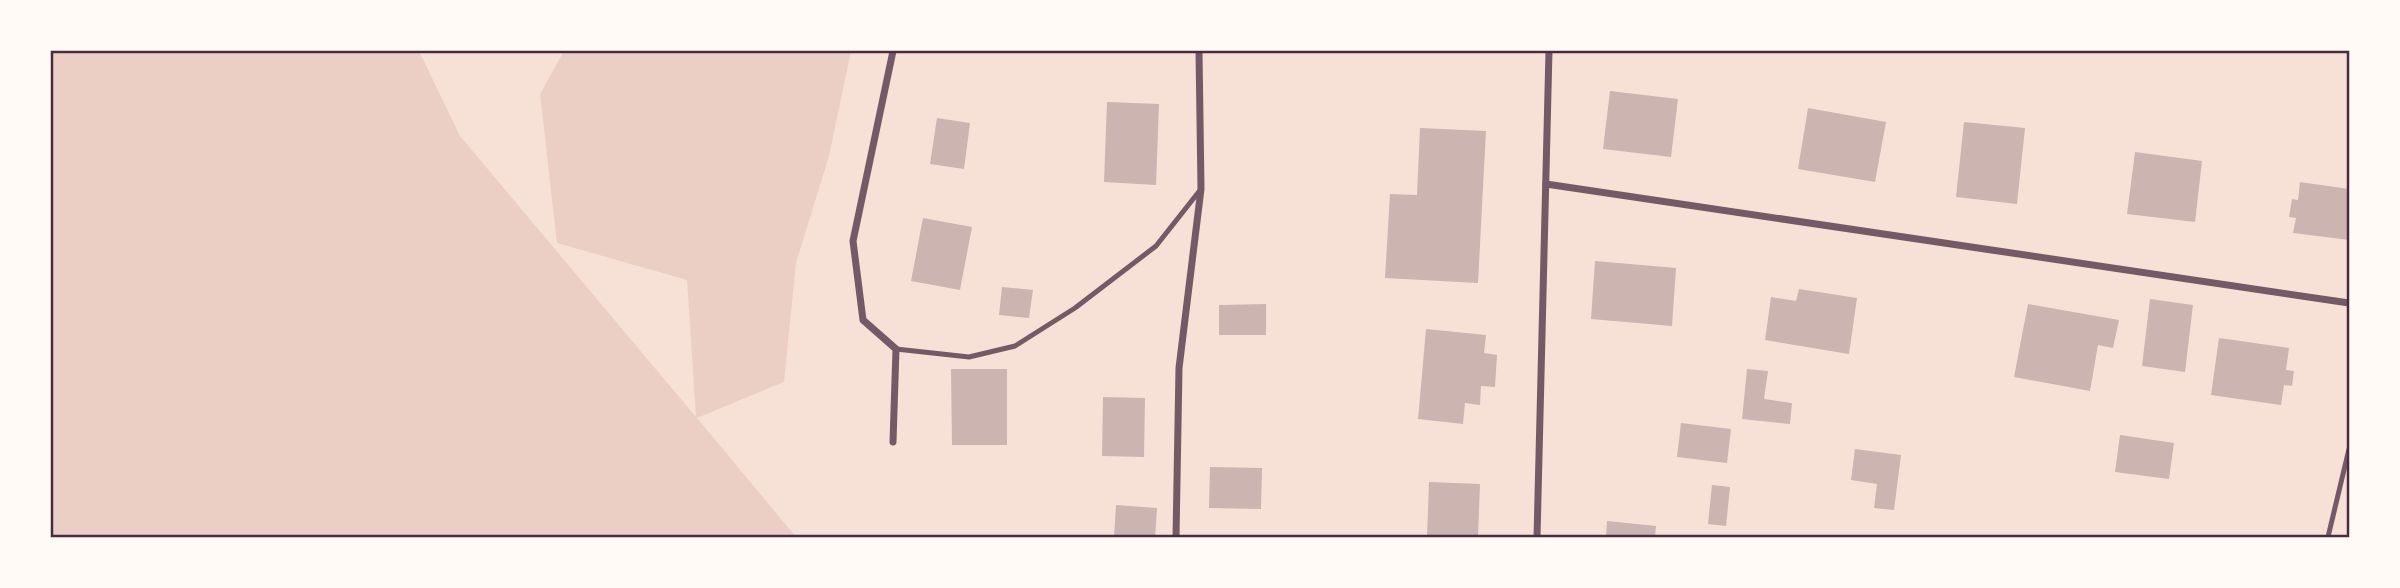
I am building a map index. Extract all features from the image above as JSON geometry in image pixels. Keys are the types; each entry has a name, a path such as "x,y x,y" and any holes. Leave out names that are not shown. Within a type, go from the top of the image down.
{"street":[{"path":"893,51 853,241 863,320 896,349 893,442"},
{"path":"1176,537 1179,368 1201,189 1199,51"},
{"path":"1537,537 1549,51"},
{"path":"1546,184 2349,303"}],"lane":[{"path":"896,349 969,357 1016,346 1075,308 1156,246 1201,189"},
{"path":"2329,537 2349,449"}],"shaded area":[{"path":"51,51 419,51 460,136 696,417 687,280 557,243 540,94 564,51 851,51 829,156 796,263 784,382 697,418 796,537 51,537"}],"building":[{"path":"1610,91 1678,99 1671,157 1603,149"},
{"path":"1107,102 1159,104 1156,185 1104,182"},
{"path":"1808,108 1886,122 1875,182 1798,169"},
{"path":"937,118 970,123 964,169 930,164"},
{"path":"1964,122 2025,128 2017,204 1956,197"},
{"path":"1420,128 1486,131 1478,283 1385,278 1390,194 1417,195"},
{"path":"2135,152 2202,161 2195,222 2127,214"},
{"path":"2300,182 2349,189 2349,240 2293,233 2296,218 2289,217 2292,199 2298,200"},
{"path":"923,218 972,227 960,290 911,281"},
{"path":"1595,261 1676,268 1672,326 1591,319"},
{"path":"1002,287 1033,290 1029,318 999,315"},
{"path":"1799,289 1857,298 1849,354 1765,340 1771,297 1796,301"},
{"path":"2150,299 2193,305 2185,372 2142,366"},
{"path":"1266,304 1266,335 1219,335 1219,305"},
{"path":"2028,304 2119,320 2113,348 2098,345 2090,391 2014,377"},
{"path":"1426,329 1486,335 1484,353 1497,355 1495,387 1481,386 1480,405 1465,403 1463,424 1418,419"},
{"path":"2219,338 2289,348 2286,370 2294,371 2292,386 2284,385 2281,405 2211,395"},
{"path":"951,369 1007,369 1007,445 952,445"},
{"path":"1747,369 1768,371 1764,399 1792,403 1790,424 1742,419"},
{"path":"1103,397 1145,398 1144,457 1102,456"},
{"path":"1681,423 1731,429 1727,463 1677,457"},
{"path":"2120,435 2174,443 2169,479 2115,472"},
{"path":"1855,449 1901,455 1894,510 1874,508 1877,484 1851,480"},
{"path":"1210,467 1262,468 1261,509 1209,508"},
{"path":"1429,482 1480,484 1478,537 1427,537"},
{"path":"1712,485 1730,487 1726,526 1708,524"},
{"path":"1116,505 1157,508 1155,537 1114,537"},
{"path":"1607,521 1656,526 1655,537 1606,537"}]}
